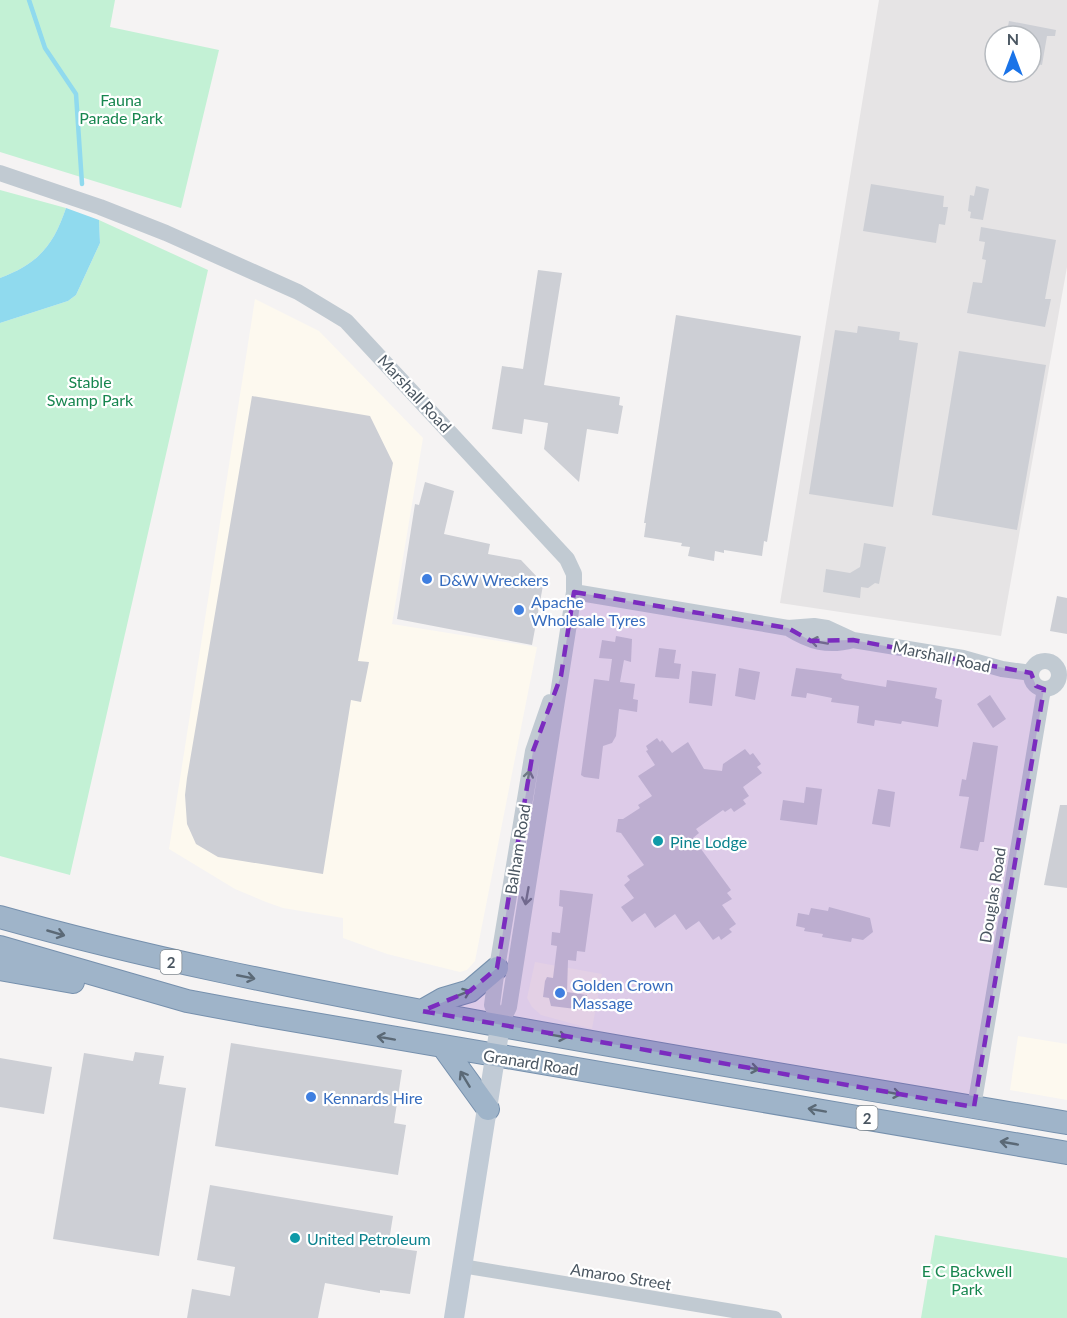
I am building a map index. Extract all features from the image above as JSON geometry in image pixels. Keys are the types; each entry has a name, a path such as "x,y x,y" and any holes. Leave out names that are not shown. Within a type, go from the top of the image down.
{"highway":[{"name":"Granard Road","path":"0,917 88,942 189,966 422,1011 1067,1123"},
{"name":"Granard Road","path":"0,947 187,1001 444,1048 1067,1153"},
{"path":"422,1011 443,999 470,991 497,968"},
{"path":"0,969 187,1001"},
{"path":"444,1048 488,1109"}],"main road":[{"name":"Balham Road","path":"454,1318 500,1026"}],"street":[{"name":"Marshall Road","path":"0,173 100,207 166,233 298,292 346,321 561,551 574,574 574,592 788,628 819,643 839,643 853,639 963,658 1002,669 1031,673"},
{"name":"Balham Road","path":"500,1026 509,1007 574,592"},
{"path":"1044,660 1057,666 1063,676 1056,684 1044,689 1036,686 1031,673 1035,665 1044,660"},
{"name":"Balham Road","path":"500,1026 492,1005 533,751 561,676"},
{"name":"Douglas Road","path":"974,1107 1044,689"},
{"name":"Amaroo Street","path":"462,1266 775,1318"}],"highlighted area":[{"path":"574,592 788,628 811,641 853,640 1031,673 1036,686 1044,689 974,1107 422,1011 470,991 497,968 533,751 561,676"}],"shaded area":[{"path":"879,0 1067,0 1067,267 1001,636 780,603"},
{"path":"255,299 319,331 423,438 392,624 537,647 475,961 467,970 460,972 387,954 343,938 343,918 283,908 266,902 235,889 169,849"},
{"path":"535,962 602,974 592,1029 541,1015 532,1007 527,998"},
{"path":"1018,1036 1067,1044 1067,1100 1010,1090"}],"green space":[{"name":"Fauna Parade Park","path":"0,0 115,0 110,27 219,50 181,208 0,152"},
{"path":"0,190 66,208 49,244 42,252 24,267 0,278"},
{"name":"Stable Swamp Park","path":"99,220 208,270 70,875 0,856 0,323 68,301 76,295 100,243"},
{"name":"E C Backwell Park","path":"935,1235 1067,1258 1067,1318 921,1318"}],"water":[{"path":"66,208 99,220 100,243 76,295 68,301 0,323 0,278 24,267 42,252 61,222"}],"building":[{"path":"1009,21 1025,24 1008,24"},
{"path":"1043,28 1056,30 1055,36 1047,36 1043,59"},
{"path":"871,184 944,196 943,207 948,207 945,225 939,224 936,243 863,231"},
{"path":"976,186 989,189 983,220 970,218 971,212 968,211 970,195 974,196"},
{"path":"981,227 1056,240 1045,299 1051,299 1045,327 967,313 973,282 982,283 986,260 982,259 985,242 979,241"},
{"path":"538,270 562,273 544,385 620,397 619,405 623,406 618,434 587,429 579,482 544,449 548,423 524,419 522,434 492,429 502,366 523,369"},
{"path":"676,315 801,336 767,542 764,541 762,556 724,550 724,553 715,551 714,561 688,556 690,547 681,546 682,543 644,537 646,523 644,523"},
{"path":"858,326 900,332 899,340 918,343 893,507 809,494 835,330 857,333"},
{"path":"959,351 1046,365 1017,530 932,515"},
{"path":"252,396 370,416 393,463 358,661 369,662 361,702 351,700 323,874 218,857 196,844 187,824 185,795 187,778"},
{"path":"425,482 454,491 444,534 490,544 488,554 521,560 539,579 544,580 532,645 397,619 415,504 419,505"},
{"path":"864,543 886,547 879,584 875,583 868,588 861,587 860,598 823,592 826,569 850,573 860,567"},
{"path":"1057,596 1067,598 1067,634 1050,631"},
{"path":"616,636 632,639 631,662 624,660 620,682 635,684 633,699 638,700 637,712 619,709 616,736 612,743 603,746 599,779 584,777 581,775 594,679 609,681 612,659 599,658 602,640 615,642"},
{"path":"659,648 676,650 674,663 681,664 679,679 655,677"},
{"path":"739,668 760,672 755,700 735,696"},
{"path":"796,668 842,674 841,678 845,680 886,687 887,680 937,688 935,698 942,700 938,727 902,721 901,724 875,720 874,726 857,723 859,706 831,702 832,698 807,693 806,698 791,696"},
{"path":"692,671 716,674 712,706 689,703"},
{"path":"990,695 1006,719 993,728 977,704"},
{"name":"Pine Lodge","path":"657,738 660,742 662,740 672,753 688,742 704,769 722,771 723,764 745,749 750,755 753,753 761,764 757,767 762,773 743,787 749,796 743,800 746,804 734,812 731,808 725,812 723,810 696,829 699,833 693,838 731,890 727,893 732,899 722,905 736,924 729,929 732,932 721,940 719,936 713,940 699,921 686,930 675,914 655,928 645,913 632,922 621,907 634,898 624,885 630,880 627,876 644,865 621,833 616,832 618,819 623,819 640,808 638,805 652,796 638,776 655,765 646,751 648,750 646,746"},
{"path":"973,742 998,746 984,842 980,842 978,851 960,848 969,797 959,796 962,779 966,780"},
{"path":"806,787 822,789 817,825 780,820 783,800 804,803"},
{"path":"878,789 895,792 890,827 872,824"},
{"path":"1060,805 1067,805 1067,888 1044,885"},
{"path":"560,890 593,894 585,952 577,951 576,961 568,960 567,992 587,995 584,1010 551,1006 549,998 543,997 547,977 553,978 557,946 551,945 552,932 560,933 563,907 559,906"},
{"path":"829,907 870,918 873,932 863,940 852,938 851,942 822,937 823,934 804,931 805,928 796,926 798,913 809,915 811,908 828,911"},
{"name":"Kennards Hire","path":"231,1043 402,1070 394,1123 406,1125 398,1175 215,1146"},
{"path":"135,1052 164,1056 159,1084 186,1088 159,1256 53,1239 84,1053 133,1061"},
{"path":"0,1058 52,1067 44,1114 0,1107"},
{"name":"United Petroleum","path":"210,1185 393,1216 388,1247 417,1251 410,1294 380,1290 380,1293 325,1283 318,1318 187,1318 192,1289 230,1296 235,1267 197,1260"}],"waterway":[{"path":"29,0 45,48 76,94 82,184"}],"place":[{"name":"D&W Wreckers","path":"427,579"},
{"name":"Apache Wholesale Tyres","path":"519,610"},
{"name":"Pine Lodge","path":"658,841"},
{"name":"Golden Crown Massage","path":"560,993"},
{"name":"Kennards Hire","path":"311,1097"},
{"name":"United Petroleum","path":"295,1238"}]}
